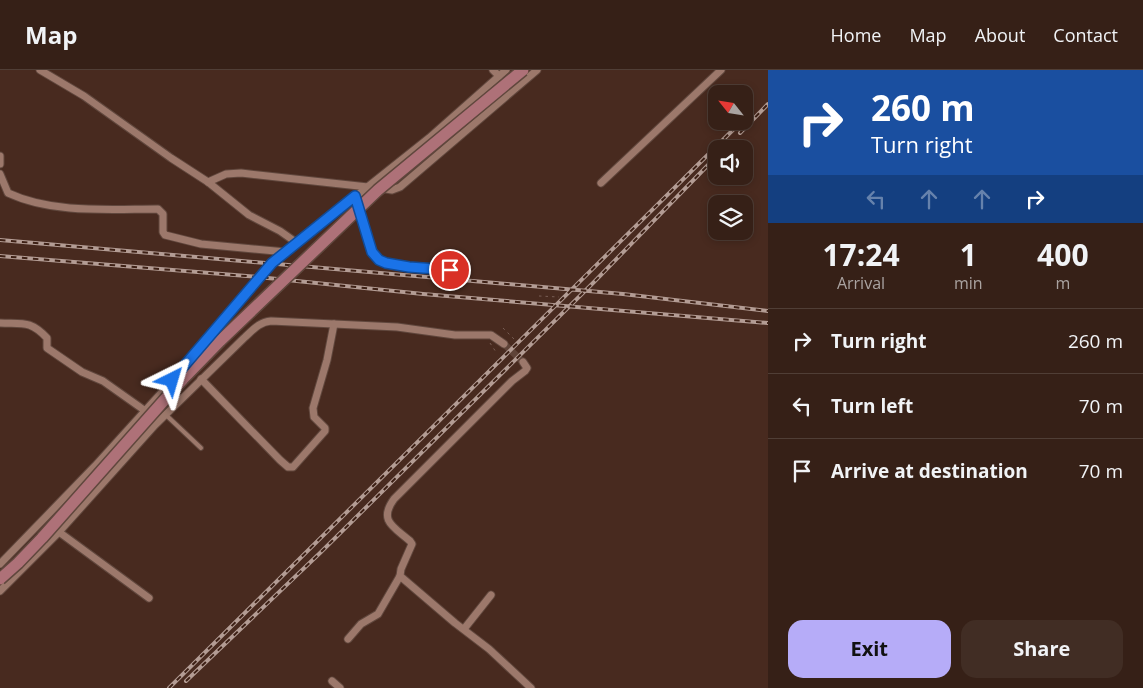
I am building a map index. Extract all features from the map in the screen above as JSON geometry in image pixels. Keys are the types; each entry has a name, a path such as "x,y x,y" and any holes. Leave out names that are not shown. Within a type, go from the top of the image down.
{"main road":[{"path":"0,579 36,545 183,379 220,341 378,190 523,70"}],"street":[{"path":"40,70 84,96 208,182 249,215 280,231 297,243"},
{"path":"493,70 499,76"},
{"path":"0,564 94,466 172,380 258,277 272,263 429,138 506,70"},
{"path":"208,182 226,174 241,173 392,190 400,187 537,70"},
{"path":"601,183 721,70"},
{"path":"0,156 0,164"},
{"path":"0,174 8,193 45,204 110,210 158,209 163,214 163,232 165,235 201,244 286,252"},
{"path":"0,591 59,532 166,415 257,325 271,321 397,326 455,335 491,335 504,344"},
{"path":"0,323 27,324 35,327 47,338 47,348 82,372 102,381 144,410"},
{"path":"201,379 280,460 288,467 293,467 325,431 325,428 314,417 313,408 327,360 334,324"},
{"path":"348,639 361,624 378,614 400,576 400,568 412,544 387,520 388,507 512,381 525,371 527,368 523,362"},
{"path":"59,532 149,598"},
{"path":"400,576 489,649 531,688"},
{"path":"464,629 491,596"},
{"path":"332,681 340,688"}],"lane":[{"path":"355,196 372,252 379,260 409,267 450,270"},
{"path":"166,415 201,448"}],"path":[{"path":"539,296 559,297"},
{"path":"503,328 515,340"},
{"path":"493,340 489,344 496,352"}],"tunnel":[{"path":"504,344 523,362"}],"railway":[{"path":"740,133 768,104"},
{"path":"169,688 733,130"},
{"path":"186,681 321,552 594,282 708,165"},
{"path":"0,240 623,294 768,311"},
{"path":"0,256 258,277 423,294 768,323"}],"route":[{"path":"172,380 272,263 355,196 372,252 376,258 386,263 409,267 450,270"}]}
